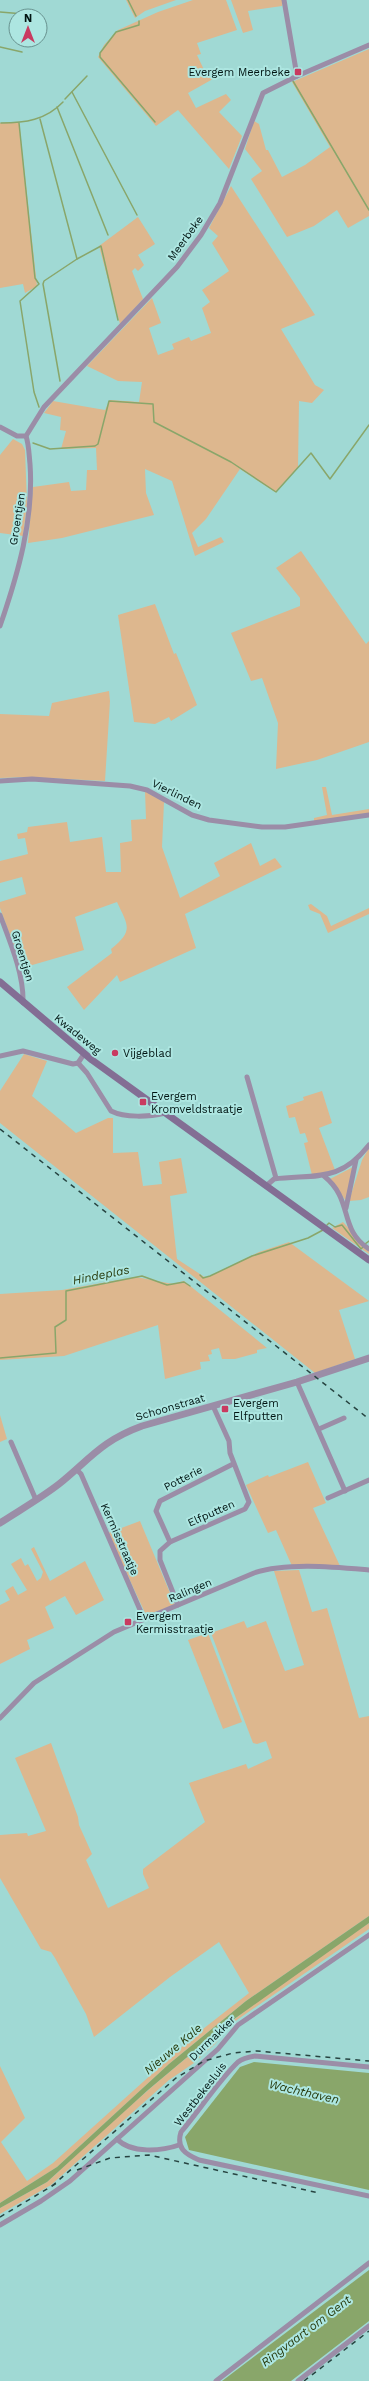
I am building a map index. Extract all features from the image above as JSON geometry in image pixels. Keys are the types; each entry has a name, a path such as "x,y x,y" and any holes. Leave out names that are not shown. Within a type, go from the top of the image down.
{"main road":[{"name":"Kwadeweg","path":"0,982 84,1054 369,1260"}],"street":[{"path":"284,0 297,76"},
{"name":"Meerbeke","path":"26,436 44,407 173,271 188,253 220,203 260,98 268,89 369,45"},
{"path":"0,427 17,436 26,436"},
{"name":"Groentjen","path":"0,626 16,572 29,516 32,485 26,436"},
{"name":"Vierlinden","path":"0,781 32,779 130,786 147,790 192,815 210,820 262,827 285,827 369,815"},
{"name":"Groentjen","path":"0,915 22,985 23,1003"},
{"path":"0,1056 23,1051 63,1063 78,1063 84,1054"},
{"name":"Kwadeweg","path":"78,1063 87,1073 111,1111 117,1114 155,1115 165,1113"},
{"path":"247,1077 276,1178"},
{"path":"266,1186 276,1178 324,1176 346,1168 356,1160 369,1145"},
{"path":"346,1208 356,1160"},
{"path":"324,1176 338,1190 346,1208 348,1224 359,1241 369,1249"},
{"name":"Schoonstraat","path":"0,1523 36,1500 76,1469 95,1451 120,1435 142,1426 297,1382 369,1358"},
{"path":"297,1382 345,1491"},
{"name":"Elfputten","path":"170,1542 248,1506 249,1497 233,1464 229,1441 213,1406"},
{"path":"319,1429 344,1418"},
{"path":"11,1442 36,1500"},
{"name":"Potterie","path":"170,1542 156,1511 160,1501 233,1464"},
{"name":"Kermisstraatje","path":"76,1469 144,1619"},
{"path":"328,1498 369,1480"},
{"path":"170,1542 162,1547 159,1555 178,1605"},
{"name":"Ralingen","path":"0,1718 34,1683 114,1632 254,1573 267,1569 291,1568 369,1570"},
{"name":"Durmakker","path":"0,2225 63,2186 218,2049 238,2025 369,1935"},
{"name":"Westbekesluis","path":"179,2145 181,2132 236,2065 245,2058 255,2056 369,2067"},
{"path":"117,2139 124,2144 151,2151 165,2150 179,2145 186,2155 199,2160 369,2196"},
{"path":"216,2381 369,2264"},
{"path":"298,2381 369,2326"}],"shaded area":[{"path":"126,0 176,0 145,11 135,18"},
{"path":"193,0 226,0 237,30 197,43 201,54 197,55 205,72 216,69 220,75 188,93 196,108 226,94 231,100 219,112 242,136 229,169 178,110 156,126 98,57 104,45 118,30 158,12"},
{"path":"231,0 282,0 282,6 248,11 253,30 243,33"},
{"path":"369,49 369,216 348,228 337,210 314,226 287,237 251,179 262,171 245,149 254,121 259,124 266,150 268,150 282,177 305,165 330,147 292,82"},
{"path":"19,122 37,286 25,293 23,284 0,288 0,123"},
{"path":"231,186 315,315 281,329 315,385 324,390 312,403 299,401 298,467 275,492 240,469 206,519 192,533 198,547 221,537 224,542 195,556 172,481 145,469 146,493 154,515 62,538 28,543 33,487 69,482 71,491 86,490 87,470 97,470 96,448 61,449 66,431 60,430 61,417 44,413 53,401 105,410 110,400 139,402 142,382 118,381 87,366 152,298 161,323 149,328 158,355 174,349 172,344 189,337 191,341 211,333 202,308 210,302 202,290 229,271 212,243 218,236 209,228"},
{"path":"138,217 155,244 138,255 144,265 138,271 135,268 132,271 143,299 120,324 99,246"},
{"path":"13,439 22,444 25,450 27,504 23,536 0,533 0,455"},
{"path":"301,551 366,644 369,641 369,742 317,760 276,769 278,723 262,678 251,681 231,633 300,606 300,598 276,568"},
{"path":"155,604 174,654 176,653 197,705 171,721 169,717 155,724 134,722 118,615"},
{"path":"109,691 110,701 105,781 26,777 0,778 0,714 49,716 52,703"},
{"path":"322,787 326,787 332,815 369,809 369,813 314,821 314,818 327,815"},
{"path":"145,791 164,802 162,847 180,898 220,876 214,863 251,843 260,866 275,858 282,867 185,914 196,948 120,982 117,975 84,1010 67,987 112,953 111,949 118,943 126,932 126,922 117,902 75,917 84,950 22,968 0,908 0,902 26,894 22,877 0,883 0,861 28,854 25,838 18,839 17,834 27,832 28,827 67,822 70,842 102,837 106,872 121,872 120,843 132,841 131,820 146,819"},
{"path":"311,904 327,916 331,926 369,908 369,914 328,933 320,914 310,910 308,905"},
{"path":"24,1054 47,1061 32,1096 76,1133 108,1118 113,1118 113,1153 138,1152 143,1186 162,1184 159,1162 181,1158 187,1193 170,1196 177,1259 206,1278 259,1252 289,1242 369,1301 339,1310 355,1359 315,1373 0,1123 0,1091"},
{"path":"322,1091 332,1123 319,1128 335,1170 312,1175 304,1143 308,1142 305,1133 300,1134 295,1117 289,1118 286,1106 304,1100 303,1097"},
{"path":"369,1148 369,1197 361,1200 349,1201 362,1160"},
{"path":"353,1167 346,1201 330,1179"},
{"path":"343,1222 369,1250 369,1254 332,1228"},
{"path":"136,1277 173,1284 184,1281 267,1348 257,1350 257,1353 235,1359 222,1359 219,1348 211,1350 212,1354 208,1355 210,1361 200,1362 201,1369 165,1379 158,1325 64,1356 0,1360 0,1294 62,1290"},
{"path":"0,1415 7,1439 0,1442"},
{"path":"308,1462 326,1503 313,1508 340,1566 292,1566 276,1530 268,1533 246,1485 268,1475 269,1477"},
{"path":"140,1521 175,1605 146,1615 108,1533"},
{"path":"34,1547 50,1581 85,1561 104,1600 76,1615 65,1596 45,1607 54,1628 27,1640 30,1649 0,1664 0,1605 10,1600 5,1591 13,1586 18,1595 27,1590 11,1564 21,1558 25,1566 28,1564 37,1581 41,1578 43,1572 31,1549"},
{"path":"299,1570 312,1612 327,1608 359,1718 369,1716 369,1916 246,2001 169,2064 57,2167 0,2203 0,2066 25,2118 1,2142 27,2181 53,2163 194,2036 249,1993 219,1942 170,1977 94,2037 86,2014 55,1958 51,1952 41,1949 0,1878 0,1835 27,1833 28,1836 46,1831 15,1758 51,1743 78,1817 79,1825 92,1854 86,1860 108,1908 149,1888 143,1874 143,1869 205,1822 189,1783 246,1764 248,1769 272,1758 266,1741 257,1744 253,1743 211,1633 244,1621 247,1628 266,1621 285,1671 304,1665 274,1571"},
{"path":"208,1633 242,1722 223,1729 188,1640"},
{"path":"369,1923 369,1929 234,2022 215,2044 194,2063 169,2080 51,2185 0,2214 0,2208 47,2182 130,2106 206,2041 286,1980"}],"water":[{"path":"369,1916 369,1923 223,2027 148,2090 47,2182 0,2208 0,2203 57,2167 169,2064 246,2001"},
{"name":"Wachthaven","path":"254,2062 369,2073 369,2190 189,2150 185,2137 240,2067"},
{"name":"Ringvaart om Gent","path":"369,2270 369,2321 291,2381 222,2381"}],"waterway":[{"path":"128,0 136,16"},
{"path":"0,12 8,13"},
{"path":"139,21 139,25 116,32 100,53 100,57 155,122"},
{"path":"0,47 22,52"},
{"path":"65,99 87,76"},
{"path":"293,81 369,210"},
{"path":"72,92 137,215"},
{"path":"1,123 27,121 42,117 50,113 63,102"},
{"path":"57,107 108,235"},
{"path":"40,119 77,259 44,281 43,284 60,381"},
{"path":"19,123 35,278 39,284 20,301 34,392 39,407"},
{"path":"77,259 101,246 118,320"},
{"path":"33,443 50,449 95,446 98,444 109,401 153,404 154,422 231,462 276,492 311,453 330,479 369,425"},
{"name":"Hindeplas","path":"327,1225 329,1223 335,1227 342,1225 361,1249 363,1247"},
{"name":"Hindeplas","path":"200,1275 203,1278 210,1276 252,1256 308,1238 323,1230"},
{"name":"Hindeplas","path":"365,1244 369,1241"},
{"name":"Hindeplas","path":"0,1358 56,1353 55,1327 66,1320 66,1291 142,1276 167,1285 184,1282 190,1286"}],"railway":[{"path":"0,1129 369,1419"},
{"path":"52,2186 176,2078 204,2061 233,2053 257,2051 369,2061"},
{"path":"77,2170 110,2158 149,2155 319,2193"},
{"path":"0,2217 57,2183"},
{"path":"304,2381 369,2331"}],"place":[{"name":"Evergem Meerbeke","path":"298,72"},
{"name":"Vijgeblad","path":"115,1053"},
{"name":"Evergem Kromveldstraatje","path":"143,1102"},
{"name":"Evergem Elfputten","path":"225,1409"},
{"name":"Evergem Kermisstraatje","path":"128,1622"}],"water label":[{"name":"Nieuwe Kale","path":"173,2049"}]}
